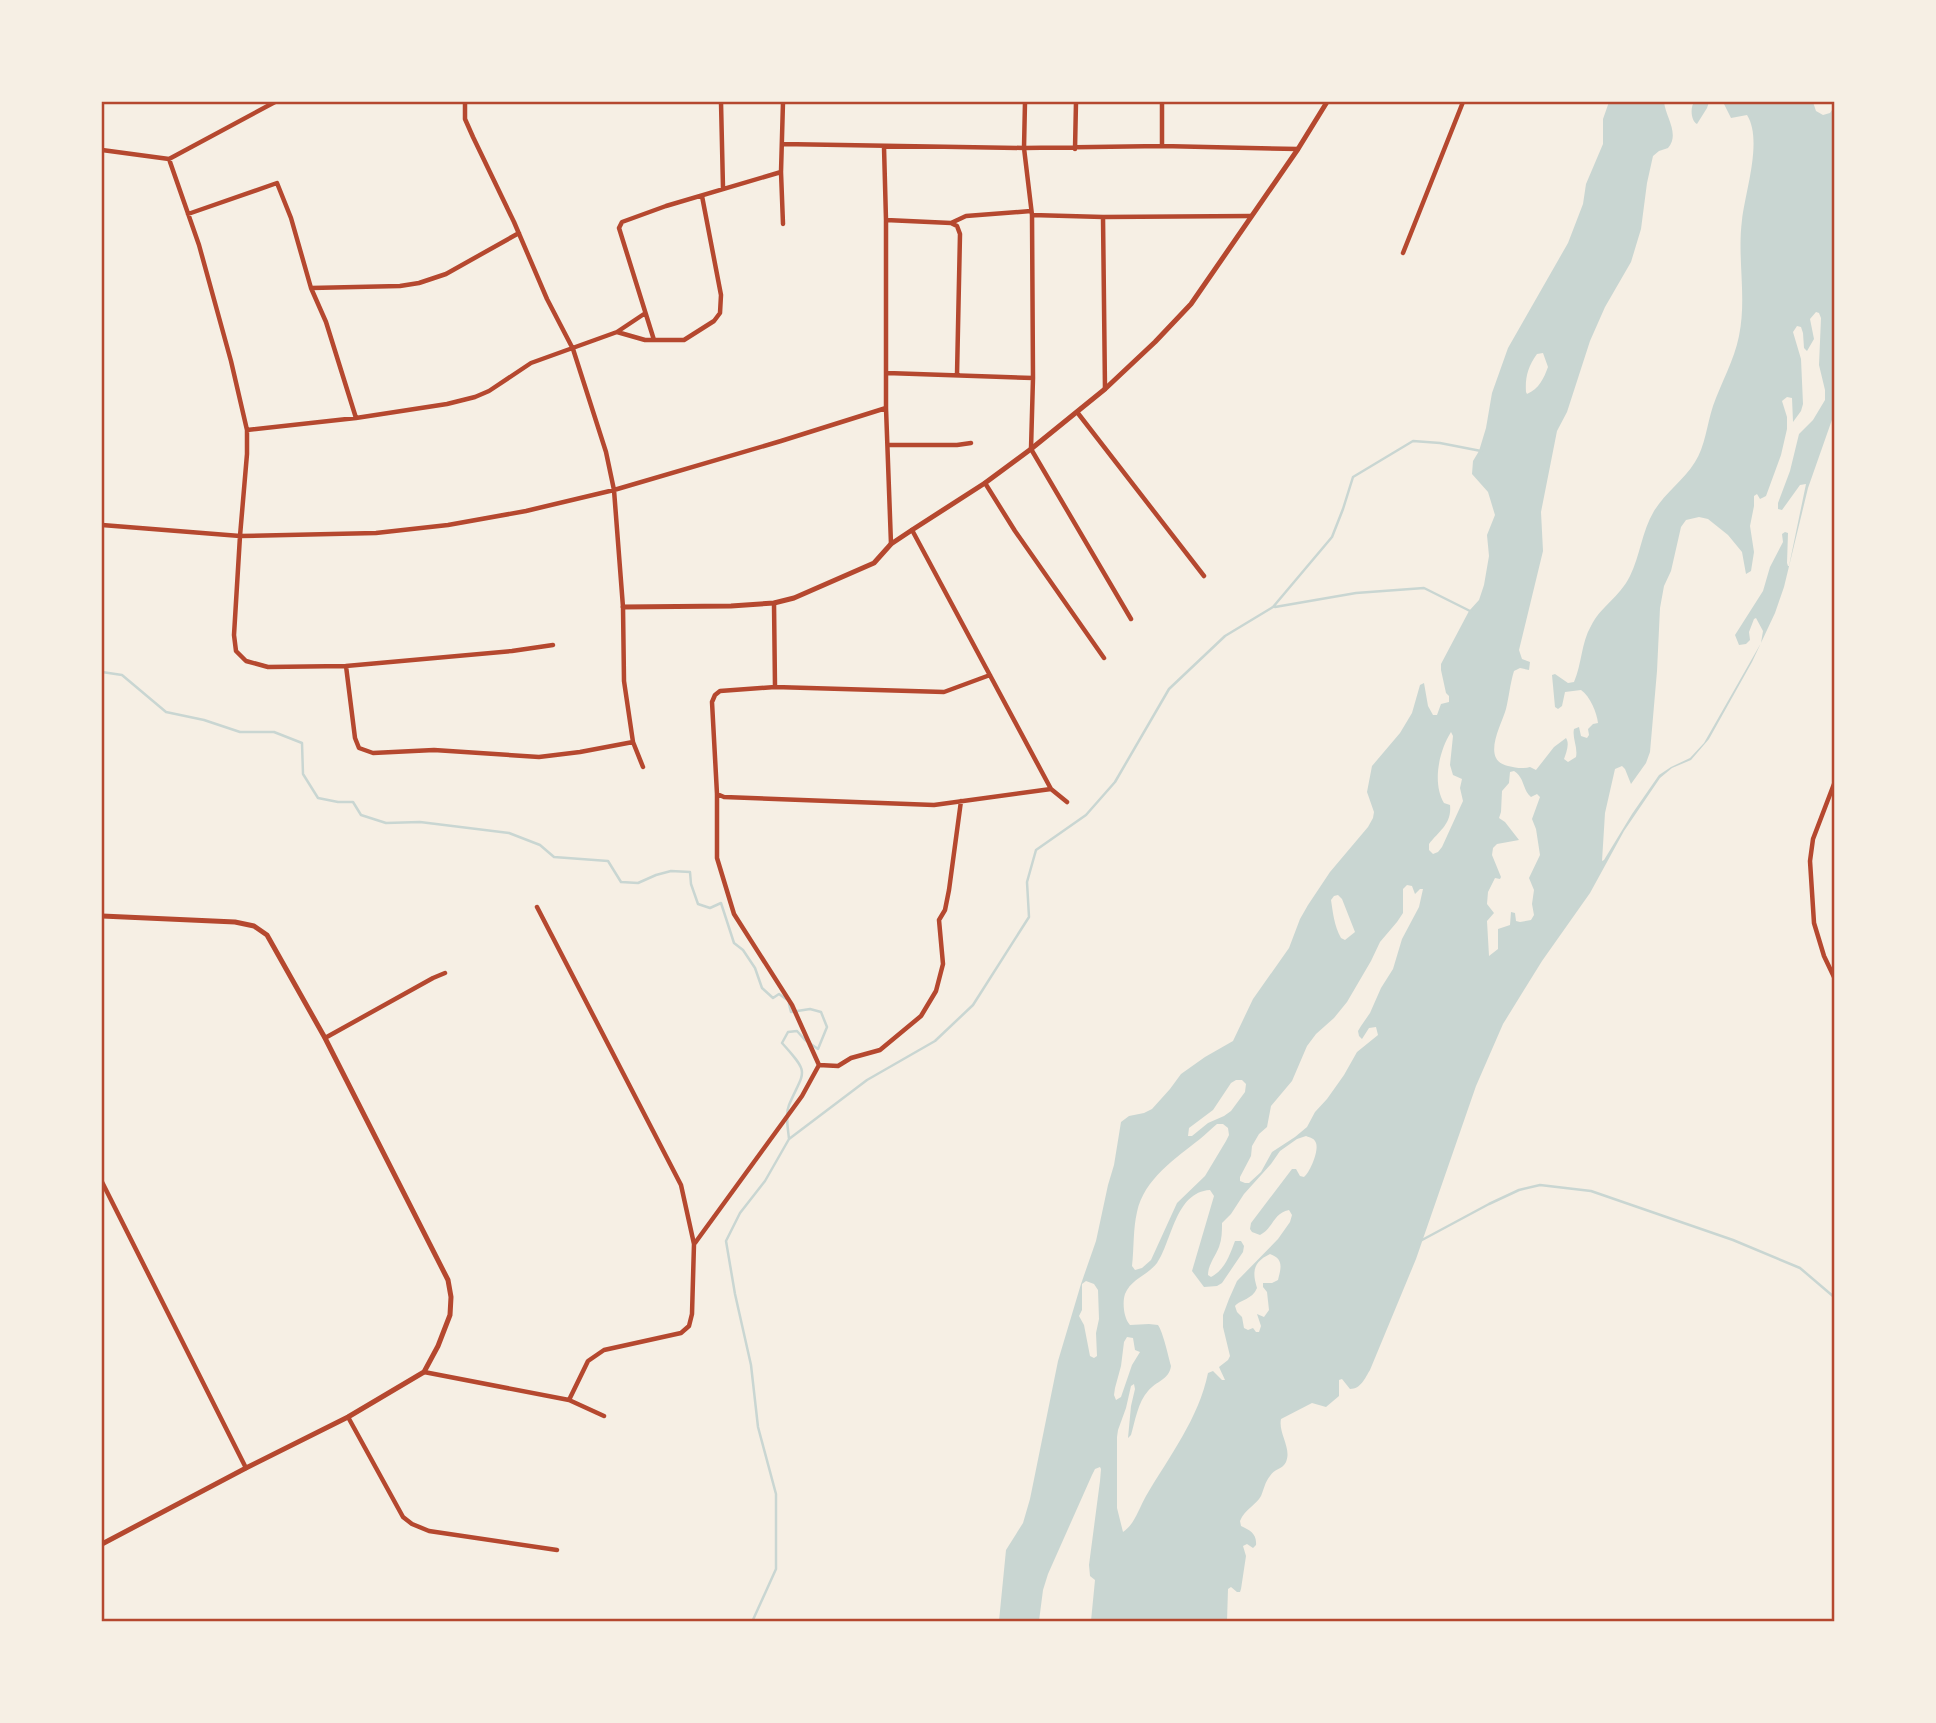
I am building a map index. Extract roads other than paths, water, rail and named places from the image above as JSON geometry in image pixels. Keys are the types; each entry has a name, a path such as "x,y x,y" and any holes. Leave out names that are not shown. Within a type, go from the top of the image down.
{"street":[{"path":"102,150 169,159 275,102"},
{"path":"465,102 465,119 547,299 573,349 606,452 614,490 623,607 624,681 633,742 643,767"},
{"path":"720,102 723,188"},
{"path":"783,102 783,224"},
{"path":"1024,102 1024,148 1031,213 1031,449 1132,619"},
{"path":"1075,149 1076,102"},
{"path":"1162,102 1162,146"},
{"path":"623,607 774,603 794,598 874,563 891,544 985,483 1031,449 1105,389 1155,342 1191,304 1298,149 1327,102"},
{"path":"1403,253 1463,102"},
{"path":"782,144 1075,149 1162,146 1298,149"},
{"path":"884,147 886,408 891,544"},
{"path":"169,159 199,245 247,430 234,635 236,651 246,661 268,667 346,666 553,645"},
{"path":"654,340 619,228 622,222 723,188 781,172"},
{"path":"188,214 277,183 311,288 326,322 356,418"},
{"path":"617,332 645,340 684,340 714,321 720,313 721,295 702,196"},
{"path":"951,223 966,216 1031,213 1103,217 1251,216"},
{"path":"1103,217 1105,389"},
{"path":"886,220 951,223 957,226 960,234 957,374"},
{"path":"311,288 419,284 446,274 519,233"},
{"path":"247,430 356,418 475,397 489,391 531,363 617,332 644,314"},
{"path":"887,373 1033,378"},
{"path":"102,526 240,536 376,533 448,525 526,511 614,490 886,408"},
{"path":"1077,412 1203,576"},
{"path":"888,445 971,443"},
{"path":"985,483 1015,531 1104,658"},
{"path":"912,530 1051,789 1067,802"},
{"path":"774,603 775,687"},
{"path":"346,666 355,738 359,748 373,753 434,750 539,757 633,742"},
{"path":"819,1065 792,1004 734,914 717,859 712,702 715,695 720,691 775,687 944,692 990,675"},
{"path":"1835,784 1813,839 1810,861 1814,923 1824,956 1835,977"},
{"path":"717,794 724,797 934,804 1051,789"},
{"path":"819,1065 838,1066 851,1058 880,1050 921,1016 936,991 943,964 939,920 945,910 949,890 961,801"},
{"path":"537,907 681,1185 694,1244 692,1314 689,1326 681,1333 604,1350 594,1356 588,1360 569,1400"},
{"path":"102,916 235,922 254,926 267,935 325,1038 448,1280 451,1297 450,1315 424,1372 348,1417 102,1544"},
{"path":"325,1038 433,978 445,974"},
{"path":"694,1244 802,1096 819,1065"},
{"path":"102,1182 246,1468"},
{"path":"424,1372 569,1400 604,1416"},
{"path":"348,1417 403,1517 412,1524 429,1531 557,1550"}],"waterway":[{"path":"752,1622 776,1569 776,1494 758,1427 751,1365 726,1241 740,1213 765,1181 789,1139 867,1080 935,1041 973,1005 1029,917 1027,882 1036,850 1086,815 1115,782 1169,689 1225,636 1273,607 1332,537 1353,477 1413,441 1481,451"},
{"path":"1275,607 1356,593 1424,588 1472,612"},
{"path":"102,672 122,675 166,712 204,720 240,732 274,732 302,743 303,774 318,798 353,802 361,815 386,823 420,822 509,833 540,845 554,857 608,861 621,882 638,883 671,871 690,872 698,904 710,908 721,903 734,943 743,950 755,968 762,988 773,998 779,994 786,999"},
{"path":"789,1004 791,1012 810,1009 821,1012 827,1027 818,1049 797,1031 788,1032 782,1043 797,1061 802,1073 788,1109 789,1139"},
{"path":"1422,1240 1519,1190 1540,1185 1591,1191 1733,1240 1800,1268 1834,1297"}]}
